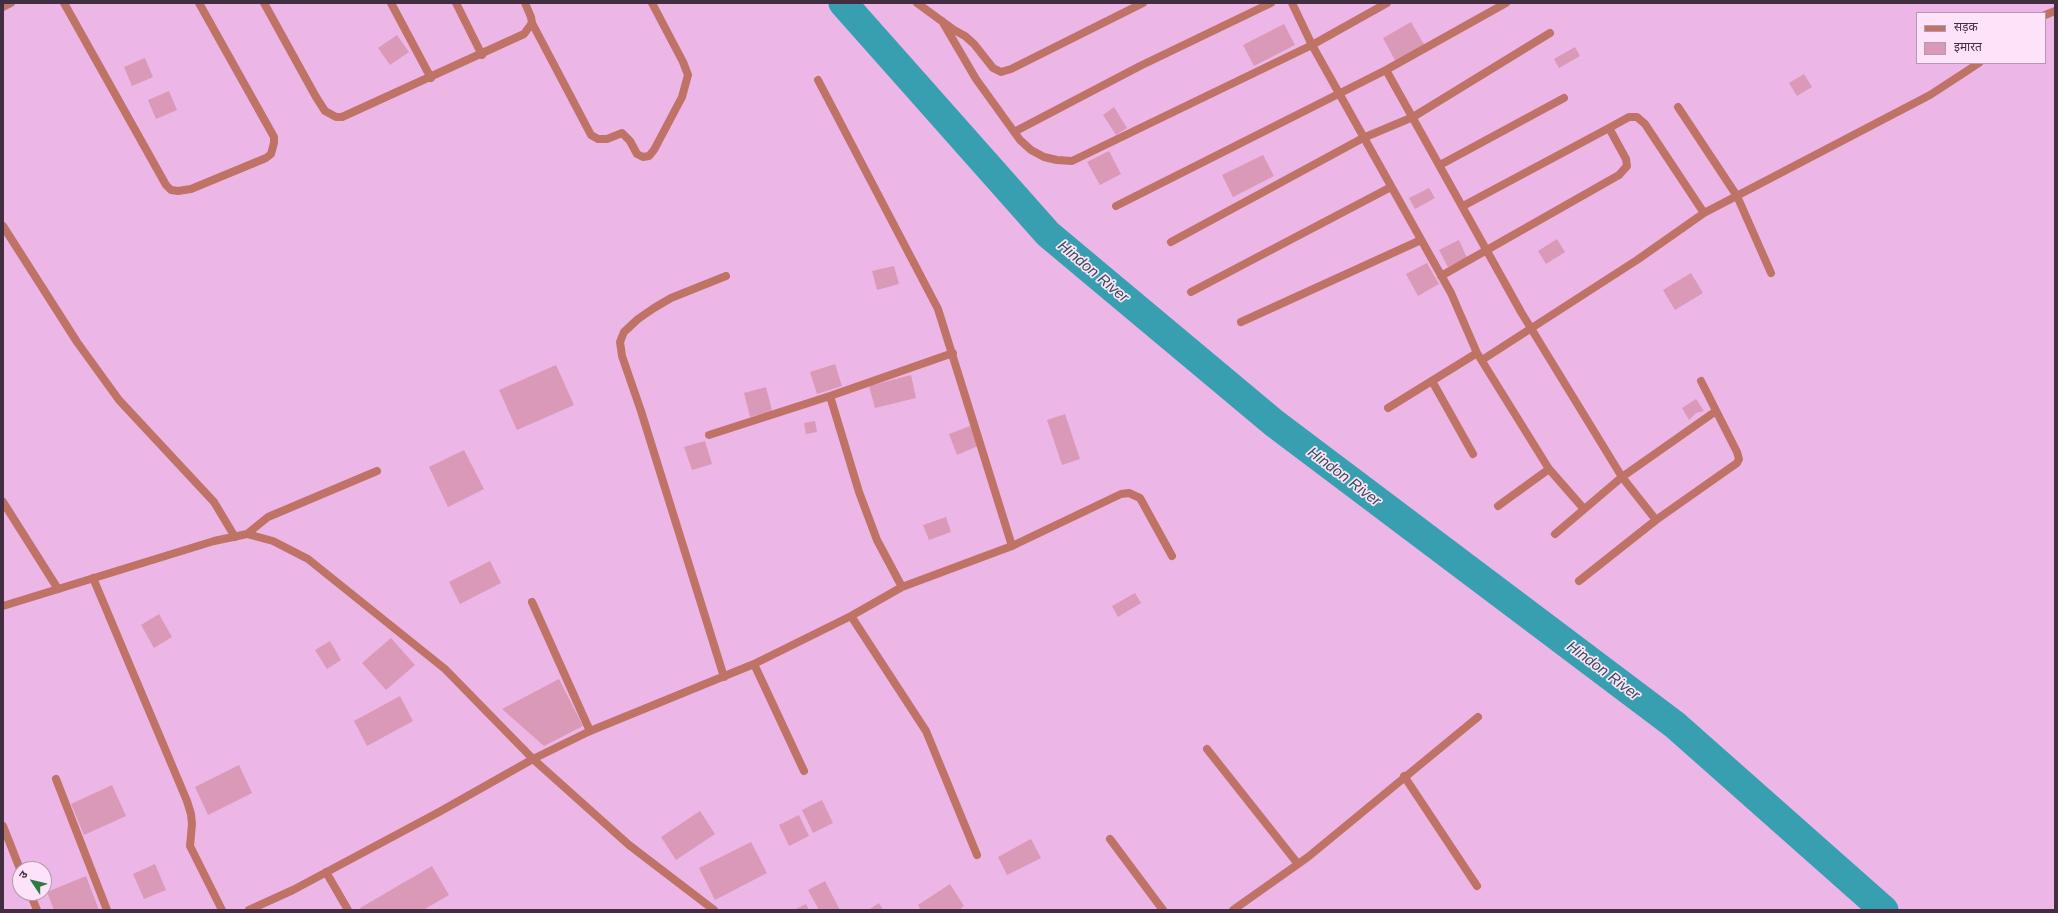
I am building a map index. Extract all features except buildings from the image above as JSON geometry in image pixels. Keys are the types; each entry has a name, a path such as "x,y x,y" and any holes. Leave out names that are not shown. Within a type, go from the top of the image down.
{"street":[{"path":"3,7 11,3"},
{"path":"64,3 166,185 170,190 178,191 191,189 266,158 271,154 274,142 274,137 199,3"},
{"path":"264,3 325,111 342,117 482,55 524,34 532,23"},
{"path":"391,3 431,78"},
{"path":"456,3 482,55"},
{"path":"525,3 532,23 591,135 598,139 607,138 622,132 630,141 637,154 643,157 649,156 654,150 682,97 688,75 683,62 652,3"},
{"path":"917,3 965,36 974,44 993,68 1001,72 1010,69 1142,3"},
{"path":"1014,132 1140,66 1271,3"},
{"path":"1292,3 1312,46 1441,276 1480,357 1549,469 1584,509"},
{"path":"942,21 976,79 1014,132 1031,150 1044,157 1057,160 1072,160 1312,46 1387,3"},
{"path":"1116,206 1386,70 1506,3"},
{"path":"1171,242 1363,138 1413,117 1550,33"},
{"path":"1388,408 1432,381 1480,357 1531,328 1637,260 1704,213 1930,95 1977,64"},
{"path":"1386,70 1531,328 1622,477 1656,520"},
{"path":"818,80 938,309 953,353 1012,546"},
{"path":"1440,165 1564,98"},
{"path":"1678,107 1737,196 1771,273"},
{"path":"1463,206 1630,117 1637,117 1645,124 1704,213"},
{"path":"1441,276 1487,248 1625,170 1627,166 1626,159 1609,128"},
{"path":"1192,292 1391,188"},
{"path":"3,226 77,342 119,400 214,502 235,537"},
{"path":"1241,322 1421,240"},
{"path":"724,677 641,411 622,356 620,342 624,332 638,319 654,308 671,298 726,276"},
{"path":"709,435 830,396 953,353"},
{"path":"1432,381 1473,454"},
{"path":"1579,581 1656,520 1737,463 1739,459 1737,452 1701,381"},
{"path":"830,396 859,492 877,540 902,588"},
{"path":"1555,534 1622,477 1716,411"},
{"path":"1498,506 1549,469"},
{"path":"3,606 214,541 247,534 268,517 377,471"},
{"path":"249,910 326,872 533,760 590,731 754,664 852,616 902,588 1012,546 1121,494 1129,493 1140,498 1172,556"},
{"path":"3,502 58,589"},
{"path":"247,534 273,542 308,559 445,670 533,760 629,845 714,910"},
{"path":"93,578 187,801 192,824 190,846 222,910"},
{"path":"532,602 590,731"},
{"path":"852,616 926,731 977,855"},
{"path":"754,664 804,770"},
{"path":"1233,910 1298,864 1478,717"},
{"path":"1207,749 1298,864"},
{"path":"1404,776 1477,886"},
{"path":"56,779 107,910"},
{"path":"3,826 17,861"},
{"path":"1110,839 1163,910"},
{"path":"326,872 348,910"}],"waterway":[{"name":"Hindon River","path":"843,3 1048,234 1274,423 1675,725 1884,910"}]}
